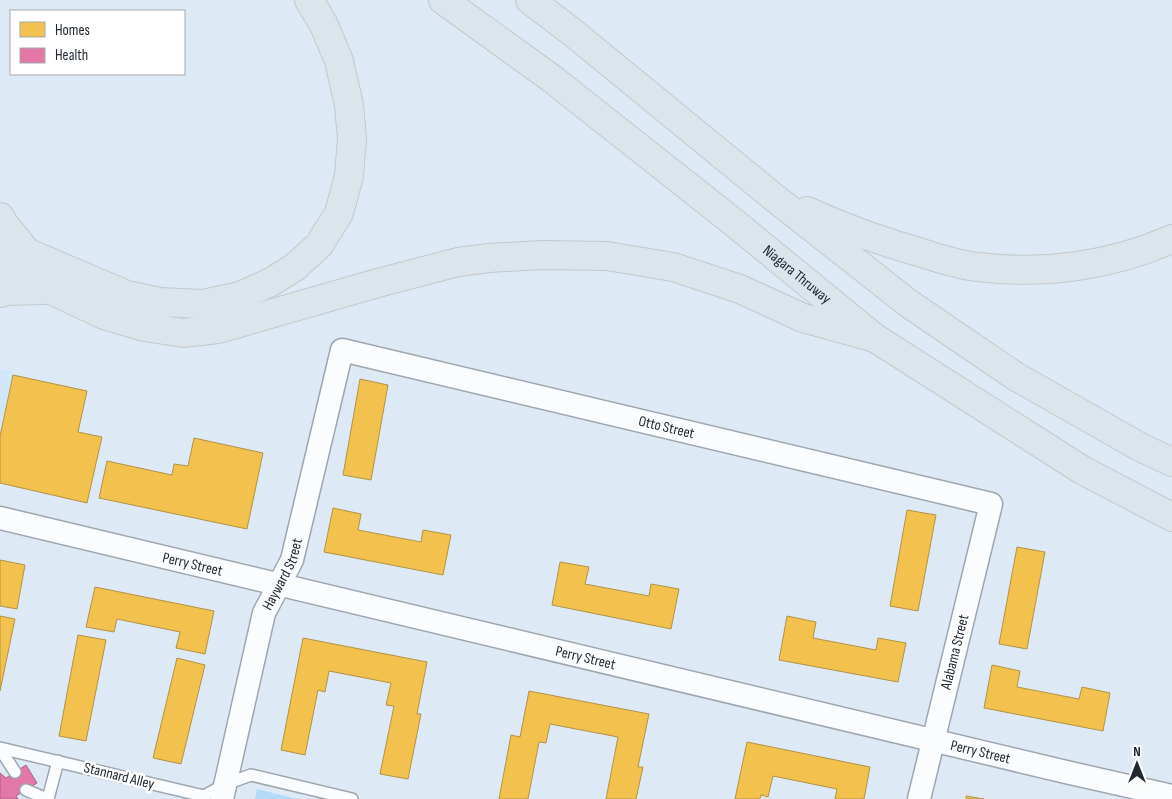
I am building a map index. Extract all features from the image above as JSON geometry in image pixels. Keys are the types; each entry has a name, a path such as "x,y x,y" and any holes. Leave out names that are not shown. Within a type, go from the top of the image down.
{"highway":[{"path":"0,241 127,295 160,302 203,304 240,296 271,282 295,266 319,244 339,213 349,176 352,139 349,106 339,62 324,25 309,0"},
{"name":"Niagara Thruway","path":"443,0 551,78 732,221 875,338 1082,470 1172,518"},
{"path":"530,0 908,303 1015,376 1140,447 1172,462"},
{"path":"771,195 874,238 954,263 978,267 1037,269 1080,266 1118,259 1155,247 1172,239"},
{"path":"0,217 27,252"},
{"path":"0,266 104,315 144,327 183,333 218,329 458,262 542,255 607,256 673,266 740,288 803,318 875,338"},
{"path":"0,293 7,291 51,290"}],"street":[{"name":"Otto Street","path":"342,350 991,504"},
{"name":"Hayward Street","path":"224,792 264,613 292,560 342,350"},
{"name":"Alabama Street","path":"919,799 991,504"},
{"name":"Perry Street","path":"0,518 1172,796"}],"lane":[{"name":"Stannard Alley","path":"0,748 204,796 224,792 251,775 352,799"},
{"path":"0,748 15,772"},
{"path":"26,790 48,799 58,761"}],"shaded area":[{"path":"0,369 13,372 0,428"},
{"path":"257,789 297,799 255,799"}],"building: Homes":[{"path":"13,375 87,391 78,432 102,437 87,503 0,483 0,436"},
{"path":"360,379 388,385 371,480 343,475"},
{"path":"194,438 263,453 247,529 99,498 107,461 172,475 174,464 188,466"},
{"path":"333,508 361,514 358,530 421,542 423,530 451,535 443,575 324,552"},
{"path":"907,510 936,515 918,611 890,606"},
{"path":"1017,547 1045,552 1027,649 999,644"},
{"path":"0,560 25,565 17,609 0,606"},
{"path":"560,562 589,567 585,584 649,596 651,584 679,589 671,629 552,605"},
{"path":"95,587 214,611 205,654 176,648 180,632 117,619 114,632 86,627"},
{"path":"0,616 15,619 0,691"},
{"path":"787,616 816,622 813,638 876,650 878,638 906,643 898,682 779,660"},
{"path":"78,635 106,640 86,741 59,736"},
{"path":"303,638 427,662 417,714 421,714 408,779 380,774 394,706 386,705 391,683 329,671 325,692 318,690 305,755 281,750"},
{"path":"177,658 205,665 181,764 153,758"},
{"path":"992,665 1020,671 1017,687 1079,699 1082,687 1110,693 1103,731 984,708"},
{"path":"529,691 649,714 638,767 643,767 636,799 606,799 618,737 550,724 546,743 539,742 528,799 499,799 511,735 520,737"},
{"path":"747,742 870,767 864,799 835,799 837,789 773,776 768,797 761,795 760,799 735,799"},
{"path":"966,796 984,799 966,799"}],"building: Health":[{"path":"26,765 37,783 16,796 18,799 0,799 0,773 6,778"}]}
